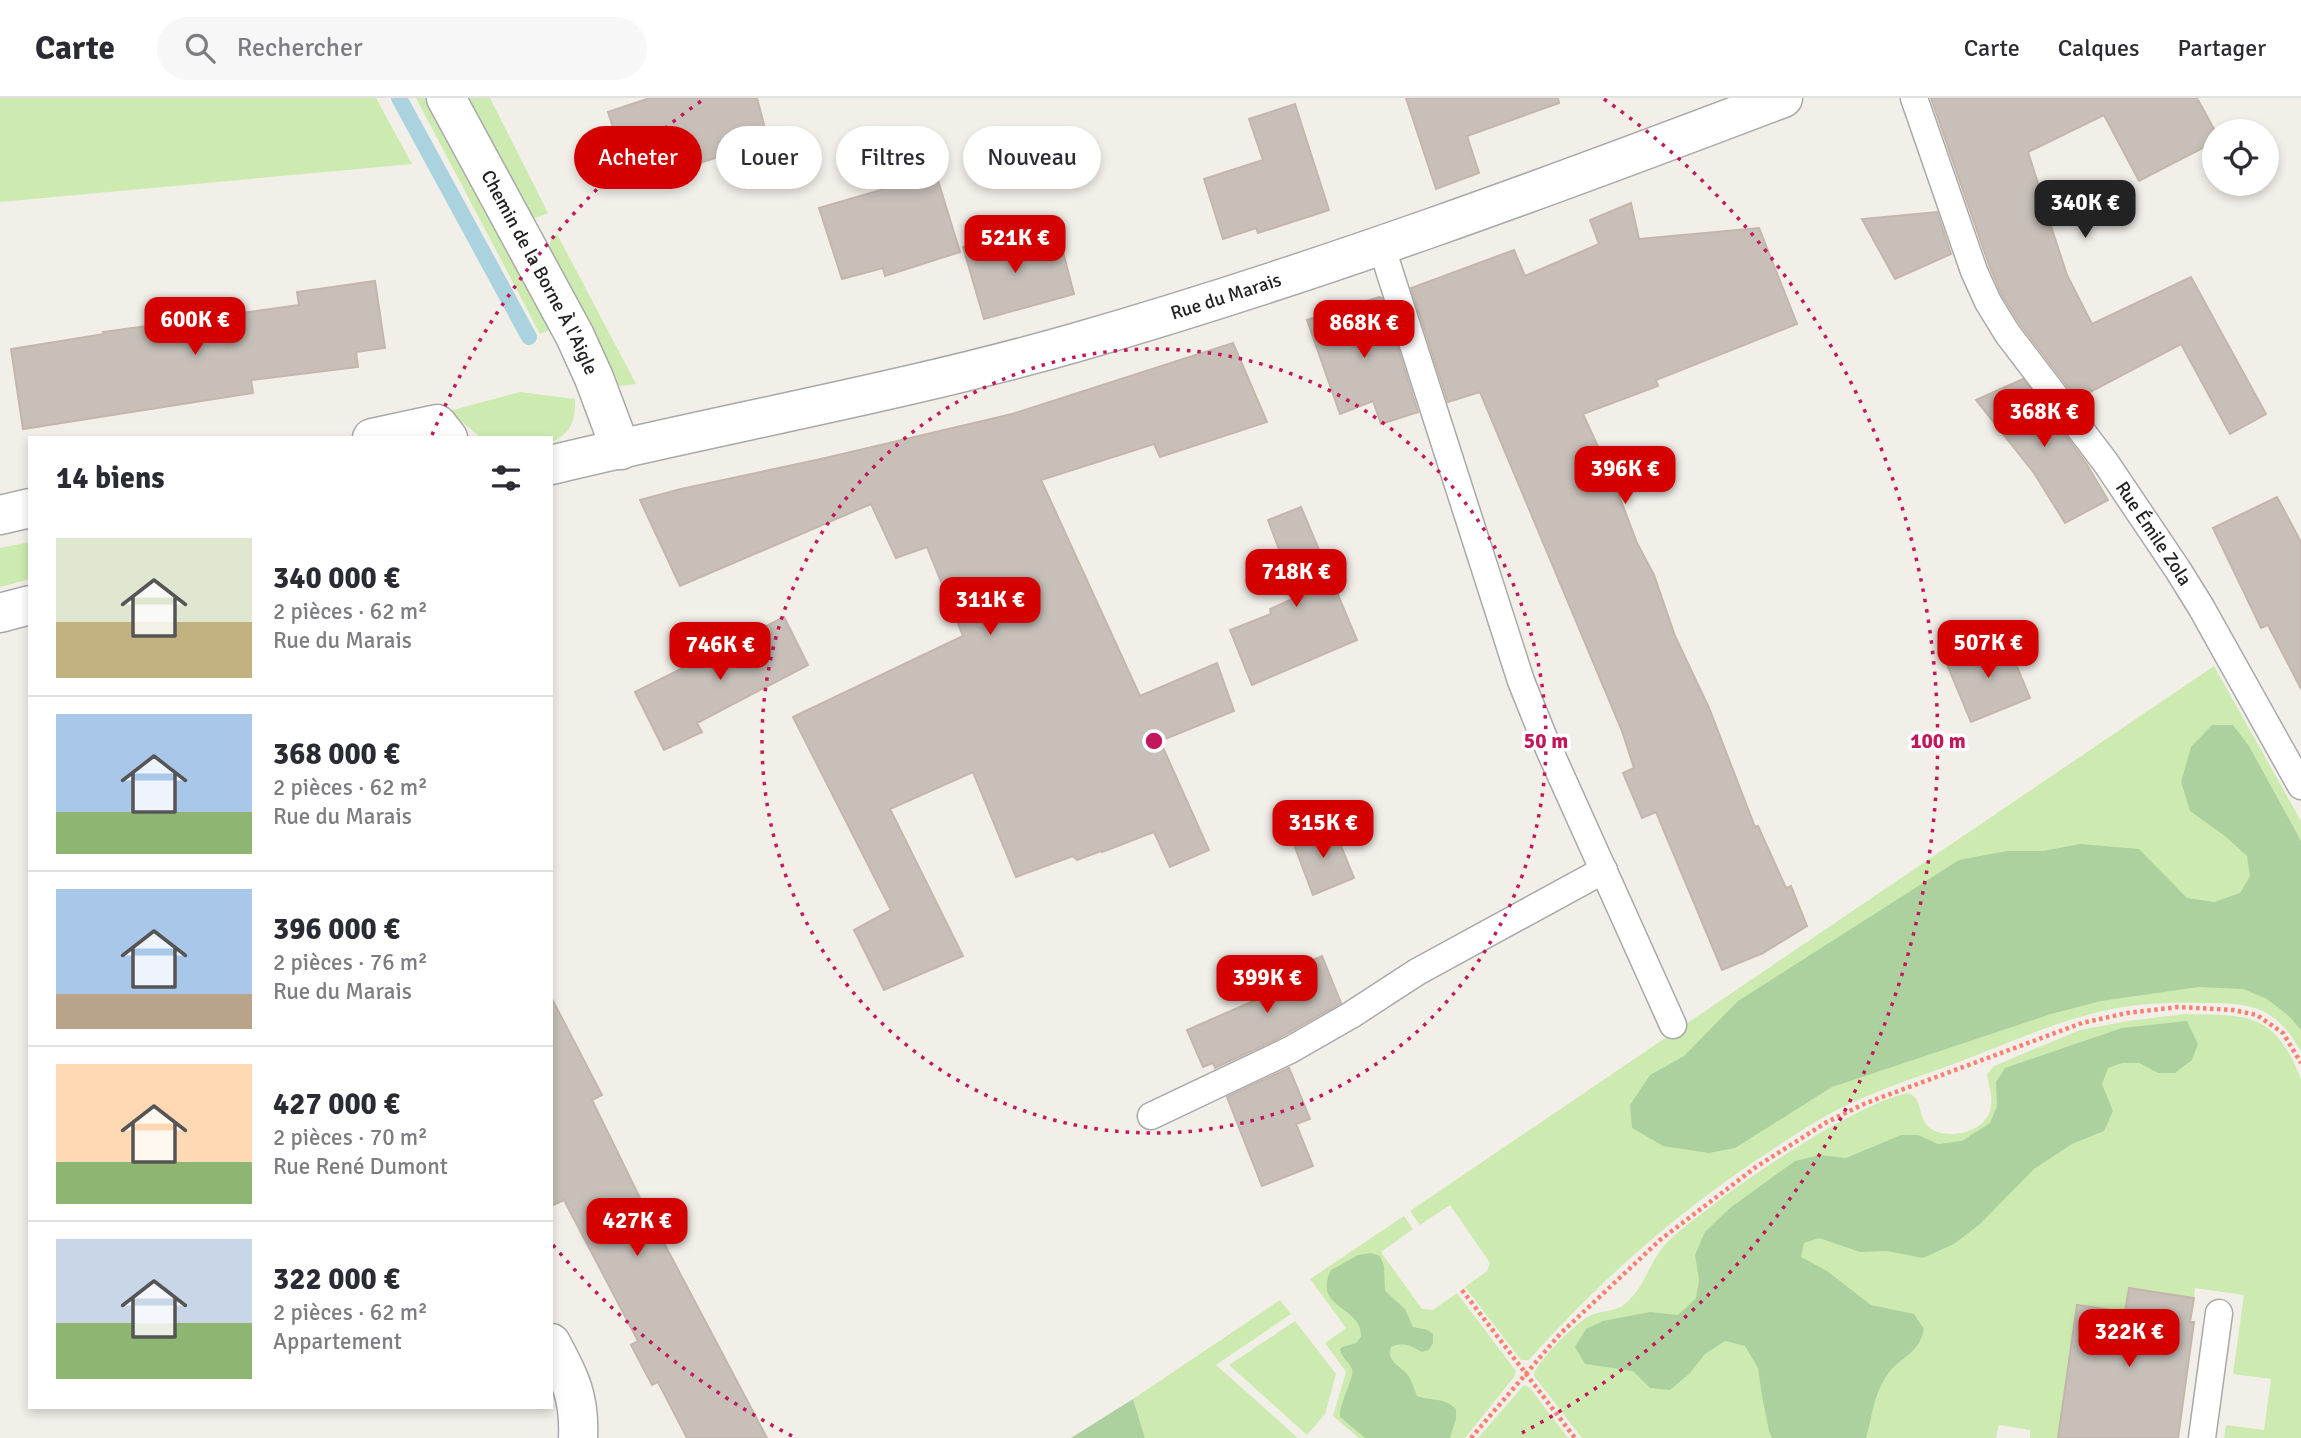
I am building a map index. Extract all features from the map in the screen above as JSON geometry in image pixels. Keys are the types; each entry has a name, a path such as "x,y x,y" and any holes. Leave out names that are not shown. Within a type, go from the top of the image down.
{"street":[{"name":"Chemin de la Borne À l'Aigle","path":"446,98 575,336 594,377 638,446"},
{"name":"Rue du Marais","path":"553,465 900,388 1005,362 1239,293 1581,174 1783,98"},
{"path":"381,436 437,424 446,436"},
{"path":"0,515 28,509"},
{"path":"0,613 28,606"},
{"path":"553,1347 576,1394 578,1438"}],"lane":[{"name":"Rue Émile Zola","path":"1913,98 1974,271 1988,302 2007,333 2106,463 2178,570 2301,786"},
{"path":"1381,245 1521,681 1673,1025"},
{"path":"1151,1116 1290,1050 1351,1015 1417,972 1604,870"},
{"path":"2203,1438 2219,1313"}],"path":[{"path":"1471,1438 1573,1320 1681,1223 1796,1141 1866,1103 2082,1023 2127,1013 2178,1007 2233,1010 2257,1015 2283,1034 2301,1063"},
{"path":"1462,1290 1575,1438"}],"green space":[{"path":"0,98 376,98 412,164 0,202"},
{"path":"416,98 432,98 552,329 540,334"},
{"path":"465,98 490,98 548,213 536,218 531,216"},
{"path":"557,234 636,384 620,386 617,383 549,250 551,239"},
{"path":"520,392 575,399 571,425 563,435 553,441 553,436 479,436 449,411"},
{"path":"28,542 28,580 0,587 0,548"},
{"path":"2214,666 2301,821 2301,1051 2279,1022 2255,1008 2220,1003 2141,1005 2116,1008 2066,1021 1887,1088 1822,1118 1724,1183 1664,1229 1607,1279 1529,1360 1521,1360 1465,1287 1487,1271 1490,1263 1450,1205 1420,1225 1410,1211"},
{"path":"2212,725 2233,725 2249,746 2301,841 2301,1030 2289,1016 2267,999 2243,989 2199,987 2101,1001 2051,1014 1832,1087 1735,1148 1709,1153 1663,1146 1632,1128 1630,1105 1650,1075 1684,1056 1738,1001 1959,860 2007,851 2043,851 2080,844 2139,849 2187,898 2214,902 2240,893 2250,876 2247,856 2190,811 2181,782 2191,747"},
{"path":"2185,1014 2227,1015 2258,1022 2281,1041 2301,1079 2301,1438 2224,1438 2226,1425 2264,1430 2271,1379 2233,1374 2244,1295 2195,1288 2194,1298 2129,1288 2125,1312 2077,1305 2058,1438 2030,1438 2030,1430 1999,1425 1996,1438 1582,1438 1534,1376 1541,1361 1577,1325 1591,1315 1622,1306 1632,1297 1659,1253 1680,1231 1758,1173 1843,1120 1882,1101 1907,1093 1916,1099 1924,1121 1933,1130 1950,1134 1968,1131 1983,1122 1988,1115 1991,1098 1987,1074 1994,1066 2080,1030"},
{"path":"2187,1021 2198,1044 2192,1060 2175,1073 2158,1073 2139,1063 2122,1063 2108,1068 2102,1084 2113,1111 2104,1131 2072,1144 2034,1169 1980,1224 1954,1244 1923,1258 1887,1251 1860,1252 1819,1238 1804,1243 1801,1257 1827,1271 1871,1305 1914,1314 1924,1329 1914,1350 1892,1369 1882,1383 1866,1438 1772,1438 1758,1368 1745,1346 1725,1341 1705,1354 1689,1374 1670,1390 1650,1388 1633,1371 1585,1364 1575,1347 1586,1329 1603,1321 1650,1312 1678,1315 1696,1298 1699,1280 1695,1255 1705,1232 1730,1208 1795,1161 1820,1155 1846,1158 1901,1135 1918,1135 1938,1144 1962,1141 1990,1123 1997,1106 1996,1082 2005,1068 2122,1028"},
{"path":"1404,1216 1413,1229 1381,1252 1422,1309 1433,1310 1457,1293 1516,1371 1465,1438 1359,1438 1333,1416 1346,1372 1325,1343 1346,1328 1310,1279"},
{"path":"1371,1253 1380,1256 1384,1266 1385,1291 1405,1309 1413,1327 1428,1330 1433,1334 1433,1343 1429,1350 1422,1352 1400,1344 1391,1347 1390,1356 1409,1376 1417,1396 1442,1401 1456,1409 1450,1438 1365,1438 1340,1417 1352,1369 1340,1350 1356,1343 1361,1337 1354,1319 1332,1300 1327,1283 1331,1270 1358,1255"},
{"path":"1280,1300 1291,1314 1216,1365 1298,1438 1145,1438 1133,1399"},
{"path":"1295,1321 1336,1374 1325,1414 1307,1435 1229,1365"},
{"path":"1524,1385 1530,1388 1568,1438 1478,1438"},
{"path":"1133,1399 1145,1438 1071,1438"}],"building":[{"path":"650,98 757,98 764,126 716,126 716,158 702,162 702,126 613,126 608,112"},
{"path":"1406,98 1558,98 1559,103 1467,136 1479,173 1436,189"},
{"path":"1931,98 2197,98 2208,119 2202,119 2202,148 2139,181 2104,115 2028,152 2044,202 2051,201 2053,208 2046,211 2067,275 2092,324 2191,277 2266,414 2230,434 2181,344 2077,399 2020,324 2002,295"},
{"path":"1295,104 1329,210 1258,233 1256,228 1223,239 1204,179 1263,160 1249,119"},
{"path":"884,189 941,189 960,252 885,276 883,268 842,279 819,208"},
{"path":"1631,203 1639,239 1759,228 1797,324 1656,380 1658,386 1583,414 1612,477 1637,543 1654,575 1675,636 1709,708 1755,827 1758,826 1786,888 1791,886 1807,926 1763,953 1722,970 1656,812 1642,818 1623,773 1634,768 1622,731 1480,392 1448,402 1411,288 1514,250 1525,276 1599,244 1590,220"},
{"path":"1937,212 1951,254 1895,279 1862,219"},
{"path":"1018,231 1024,250 1033,247 1036,255 1062,248 1074,294 984,319 963,247"},
{"path":"375,281 385,348 356,352 358,367 251,380 253,393 23,429 11,349 104,334 103,332 299,305 297,292"},
{"path":"1382,298 1418,412 1381,424 1373,401 1340,414 1307,320"},
{"path":"1233,343 1267,422 1160,457 1154,444 1041,480 1140,696 1217,663 1234,711 1160,741 1209,850 1170,867 1154,832 1102,852 1077,860 1073,856 1016,877 973,772 890,809 963,956 884,990 854,930 891,910 793,717 963,636 927,547 896,558 871,504 680,586 640,500 1012,414"},
{"path":"2023,379 2086,463 2108,500 2065,523 2034,473 1976,400"},
{"path":"2277,497 2301,542 2301,689 2268,625 2261,628 2213,528"},
{"path":"1301,507 1357,640 1252,685 1230,630 1271,614 1270,609 1297,597 1268,520"},
{"path":"784,617 808,665 697,723 702,732 664,750 635,692"},
{"path":"2005,638 2030,698 1971,722 1946,662"},
{"path":"1333,826 1354,878 1313,895 1293,842"},
{"path":"1322,956 1341,1003 1277,1039 1215,1068 1213,1063 1203,1067 1187,1030 1281,989 1275,976"},
{"path":"553,1001 602,1095 592,1100 637,1192 767,1438 687,1438 658,1382 652,1385 631,1345 638,1341 564,1200 553,1205"},
{"path":"1289,1068 1310,1119 1296,1124 1313,1166 1262,1186 1227,1097"},
{"path":"2129,1288 2194,1298 2190,1322 2194,1322 2178,1438 2058,1438 2077,1305 2125,1312"}],"waterway":[{"path":"399,98 529,337"}]}
